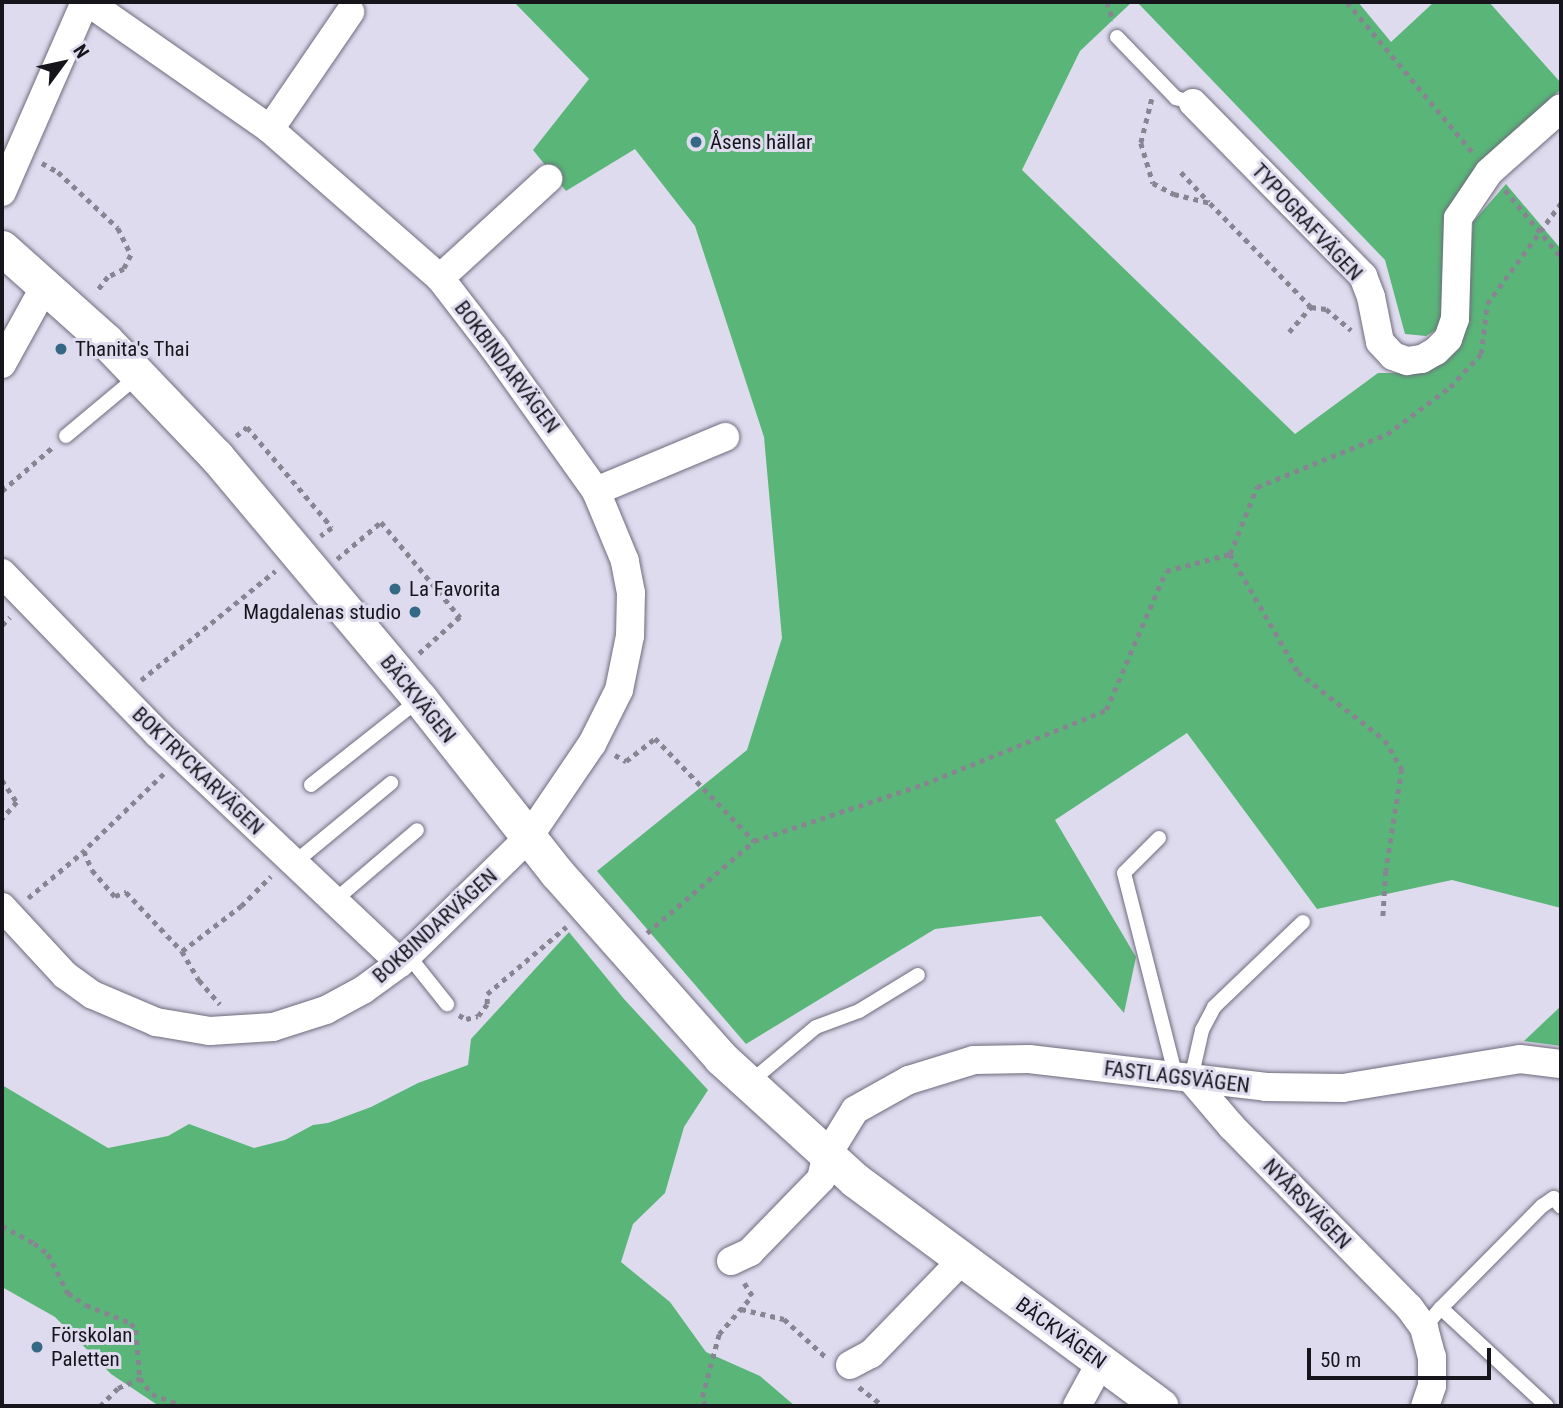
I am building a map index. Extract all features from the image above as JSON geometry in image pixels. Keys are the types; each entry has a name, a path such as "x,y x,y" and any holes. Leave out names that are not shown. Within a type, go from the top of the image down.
{"street":[{"name":"BOKBINDARVÄGEN","path":"2,907 65,975 93,995 156,1022 210,1031 234,1030 273,1027 326,1010 363,990 404,959 528,838 592,744 619,690 631,636 631,593 625,561 596,491 494,348 440,278 271,129 87,2"},
{"path":"2,192 87,2"},
{"path":"271,129 350,12"},
{"name":"TYPOGRAFVÄGEN","path":"1193,103 1363,276 1371,297 1380,342"},
{"path":"1380,342 1393,356 1407,361 1436,351 1448,339 1455,319 1458,218 1489,172 1561,108"},
{"path":"440,278 548,179"},
{"name":"BÄCKVÄGEN","path":"2,248 140,374 216,456 309,544 397,673 528,838 720,1058 826,1157 1160,1406"},
{"path":"2,364 45,286"},
{"path":"596,491 725,437"},
{"name":"BOKTRYCKARVÄGEN","path":"2,573 181,756 334,901 404,959"},
{"name":"FASTLAGSVÄGEN","path":"826,1157 856,1110 909,1080 974,1059 1029,1059 1266,1087 1343,1088 1520,1059 1561,1064"},
{"name":"NYÅRSVÄGEN","path":"1184,1078 1409,1307 1432,1318 1432,1386 1425,1406"},
{"path":"731,1261 750,1252 821,1180 826,1157"},
{"path":"850,1365 871,1354 962,1260"},
{"path":"1077,1406 1101,1362"}],"lane":[{"path":"1117,37 1176,99 1193,103"},
{"path":"66,436 140,374"},
{"path":"311,785 420,699"},
{"path":"291,861 391,783"},
{"path":"334,901 417,830"},
{"path":"1159,838 1124,873 1184,1078"},
{"path":"1184,1078 1202,1030 1214,1007 1303,922"},
{"path":"404,959 447,1004"},
{"path":"748,1084 816,1027 859,1011 918,975"},
{"path":"1432,1318 1542,1206 1554,1198 1561,1207"},
{"name":"NYÅRSVÄGEN","path":"1432,1318 1547,1406"}],"path":[{"path":"1347,2 1561,257"},
{"path":"1157,78 1141,143 1153,183 1174,194 1210,202"},
{"path":"19,152 58,172 118,228 131,254 124,268 108,278 78,316"},
{"path":"1181,172 1311,307 1326,309 1357,336 1380,342"},
{"path":"1289,332 1311,307"},
{"path":"121,696 332,528 247,427 235,437"},
{"path":"2,491 66,436"},
{"path":"1230,554 1257,487"},
{"path":"350,548 380,522 460,617 397,673"},
{"path":"625,951 754,841 924,784 1106,710 1166,571 1230,554"},
{"path":"1230,554 1298,672 1385,740 1402,769 1386,871 1383,918"},
{"path":"592,744 626,761 655,738 754,841"},
{"path":"50,880 84,851 181,756"},
{"path":"2,780 17,802 2,819"},
{"path":"84,851 92,870 115,896 126,892 182,951 199,980 229,1015 234,1030"},
{"path":"182,951 241,906 291,861"},
{"path":"447,1004 466,1018 478,1016 487,1004 487,994 588,908"},
{"path":"2,1226 34,1242 48,1254 68,1293 86,1305 131,1323 136,1330 140,1378 152,1394 184,1406"},
{"path":"705,1406 702,1397 719,1334 752,1296 731,1261"},
{"path":"741,1309 785,1319 825,1359 850,1365"},
{"path":"100,1406 118,1388 140,1378"}],"green space":[{"path":"514,2 1132,2 1080,51 1022,170 1295,434 1378,373 1411,373 1467,310 1473,222 1506,184 1561,249 1561,908 1452,880 1317,909 1187,733 1055,820 1136,957 1124,1013 1041,916 935,929 746,1044 597,871 747,750 782,638 764,437 695,226 635,149 566,191 533,150 589,79"},
{"path":"1137,2 1358,2 1391,42 1434,2 1489,2 1561,83 1561,89 1486,158 1441,327 1426,336 1405,334 1385,260"},
{"path":"569,932 624,999 708,1090 684,1127 665,1193 633,1224 621,1262 670,1302 706,1352 760,1376 795,1406 159,1406 111,1374 55,1317 2,1287 2,1085 108,1148 168,1136 189,1124 254,1148 285,1140 313,1125 328,1123 371,1107 418,1083 468,1065 471,1039"},
{"path":"1561,1006 1561,1046 1524,1041"}],"place":[{"name":"Åsens hällar","path":"696,142"},
{"name":"Thanita's Thai","path":"61,349"},
{"name":"La Favorita","path":"395,589"},
{"name":"Magdalenas studio","path":"415,612"},
{"name":"Förskolan Paletten","path":"37,1347"}]}
